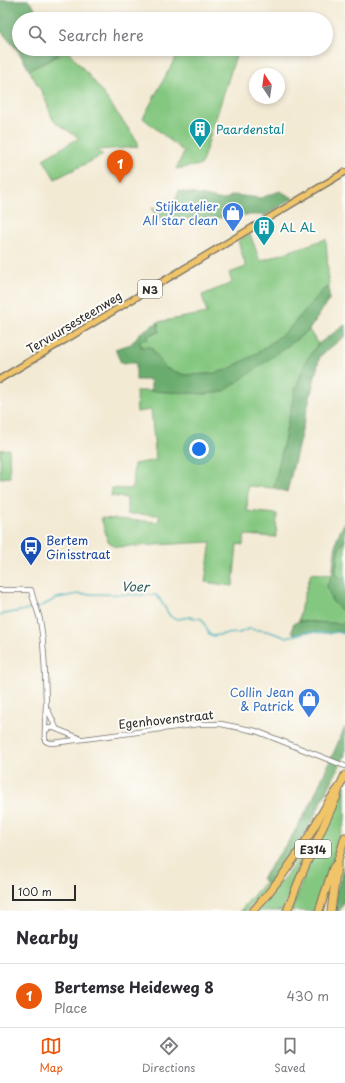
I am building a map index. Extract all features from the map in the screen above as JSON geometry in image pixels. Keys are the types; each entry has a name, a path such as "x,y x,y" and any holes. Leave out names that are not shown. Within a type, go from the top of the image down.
{"highway":[{"name":"E314","path":"287,911 345,776"},
{"path":"253,911 289,867 314,828 332,795 339,788"},
{"name":"E314","path":"319,911 345,837"},
{"path":"331,911 332,892 337,869 336,862"}],"main road":[{"name":"Tervuursesteenweg","path":"0,379 345,172"}],"street":[{"path":"0,590 31,590 39,617 42,638 46,704 44,736 47,742 56,743 60,737 48,712 46,704"},
{"name":"Egenhovenstraat","path":"56,743 199,724 221,724 256,731 345,766"},
{"path":"45,731 51,728 57,729"},
{"name":"Egenhovenstraat","path":"57,729 82,739"}],"green space":[{"path":"0,0 28,0 38,12 12,12 12,44 0,30"},
{"path":"21,56 56,56 50,60 29,70"},
{"path":"58,56 72,56 97,85 138,142 137,147 95,149 103,155 55,179 43,159 79,138 53,120 44,96 29,70"},
{"path":"176,56 236,56 201,165 176,169 184,152 143,118"},
{"path":"179,191 224,200 233,195 261,198 280,191 293,198 266,215 241,215 209,219 166,220 163,223 156,217 152,208 173,207"},
{"path":"250,234 260,261 326,239 329,287 323,290 287,331 256,354 227,370 211,374 185,375 165,368 159,359 141,347 140,341 148,339 148,335 159,332 158,322 207,313 202,295 232,283 229,273 246,267 238,241"},
{"path":"329,287 329,300 309,330 225,391 206,394 151,391 151,380 136,380 136,363 121,363 115,349 131,344 140,333 158,322 159,332 148,335 148,339 140,341 141,347 151,347 165,368 185,375 211,374 227,370 256,354 287,331 323,290"},
{"path":"345,325 345,336 320,356 287,492 274,488 295,390 306,361 318,344"},
{"path":"309,330 318,344 306,361 295,390 274,488 248,486 247,511 277,514 276,537 245,535 243,545 237,544 233,586 205,582 211,542 116,547 108,541 101,518 158,522 160,515 127,514 127,498 111,496 112,488 132,489 134,464 156,460 151,410 137,412 136,391 206,394 278,353"},
{"path":"9,449 10,477 0,478 0,450"},
{"path":"345,522 345,539 339,549 335,575 345,579 345,614 332,601 327,586 332,575 337,537"},
{"path":"345,539 345,579 335,576 339,549"},
{"path":"311,573 332,575 327,586 332,601 345,614 345,624 299,621 301,607"},
{"path":"299,621 345,624 345,634 338,632 306,632 296,635 292,632 293,624"},
{"path":"345,727 345,755 305,835 271,883 265,882 262,878 292,836 310,805"},
{"path":"345,785 345,821 316,911 291,911 310,862"},
{"path":"313,837 282,911 257,911 294,865"},
{"path":"345,863 345,898 340,911 335,911 336,892"},
{"path":"265,882 271,883 246,911 240,911"}],"waterway":[{"name":"Voer","path":"0,615 40,607 57,598 79,594 156,595 170,616 178,619 190,617 202,619 209,634 213,636 239,633 249,629 267,631 285,637 306,632 338,632 345,634"}],"place":[{"name":"Paardenstal","path":"200,148"},
{"name":"Bertemse Heideweg 8","path":"120,183"},
{"name":"Stijkatelier All star clean","path":"233,232"},
{"name":"AL AL","path":"264,246"},
{"name":"Bertem Ginisstraat","path":"31,566"},
{"name":"Collin Jean & Patrick","path":"309,718"}]}
